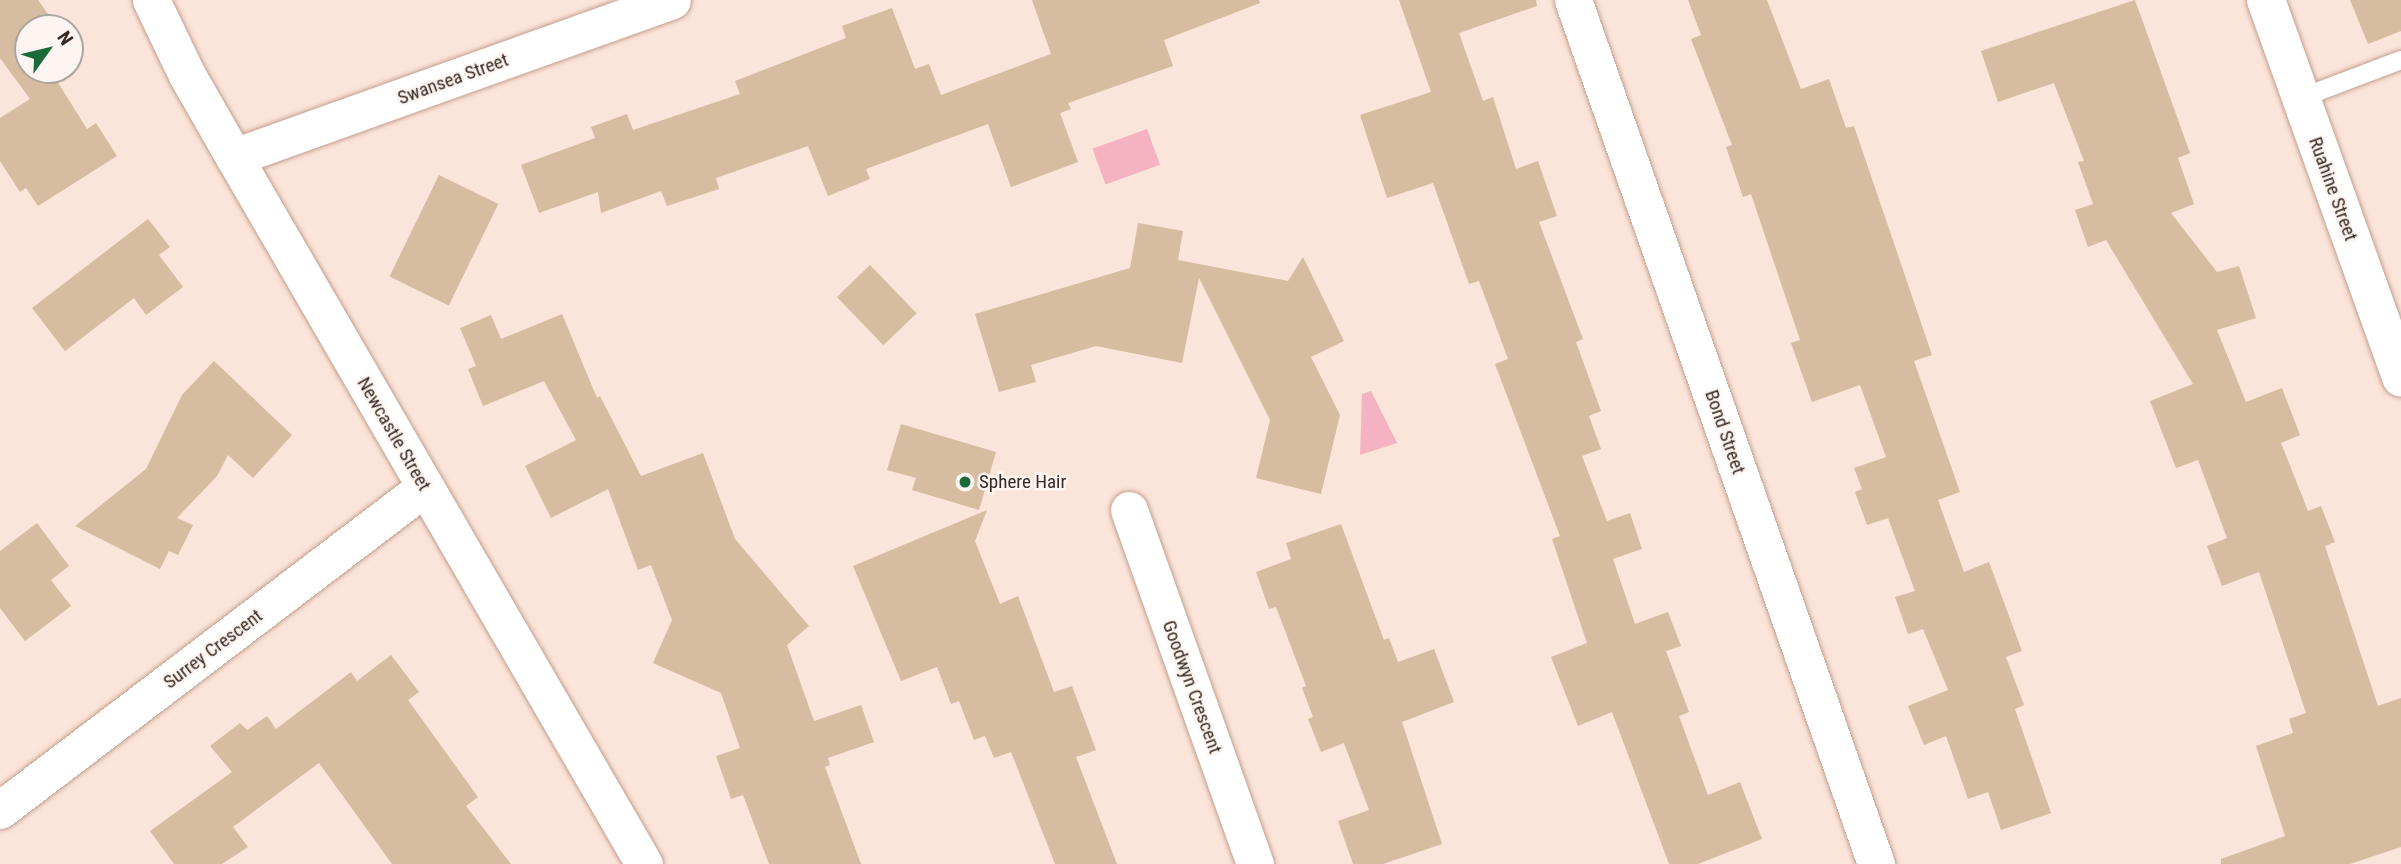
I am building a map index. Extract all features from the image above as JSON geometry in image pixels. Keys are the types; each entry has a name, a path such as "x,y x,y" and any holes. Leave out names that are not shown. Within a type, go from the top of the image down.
{"street":[{"name":"Newcastle Street","path":"151,0 187,75 643,864"},
{"name":"Swansea Street","path":"234,157 672,0"},
{"name":"Bond Street","path":"1573,0 1877,864"},
{"name":"Ruahine Street","path":"2266,0 2401,378"},
{"name":"Surrey Crescent","path":"0,810 425,487"},
{"name":"Goodwyn Crescent","path":"1129,510 1255,864"}],"lane":[{"path":"2301,98 2401,60"}],"shaded area":[{"path":"1147,129 1160,165 1105,185 1092,149"},
{"path":"1371,391 1397,443 1360,455 1362,394"}],"building":[{"path":"0,0 38,0 48,14 14,14 14,77 0,58"},
{"path":"1032,0 1259,0 1260,3 1164,40 1173,66 1068,103 1071,109 1060,113 1078,162 1011,187 988,124 866,169 870,179 828,196 808,146 716,178 719,189 667,206 661,191 601,213 598,192 539,213 521,165 595,138 591,127 627,114 633,130 740,94 735,81 846,38 842,26 892,8 915,69 929,64 941,95 1051,54"},
{"path":"1399,0 1536,0 1537,6 1459,33 1483,101 1493,97 1516,169 1538,161 1557,216 1539,222 1583,339 1576,342 1601,411 1589,416 1601,449 1582,456 1607,521 1630,513 1642,549 1613,559 1635,624 1668,612 1681,646 1666,651 1689,712 1679,716 1708,795 1740,782 1762,839 1698,864 1669,864 1612,712 1578,726 1551,657 1587,643 1552,539 1560,536 1495,364 1508,359 1479,281 1469,284 1433,183 1387,198 1360,115 1431,92"},
{"path":"1688,0 1767,0 1801,89 1829,79 1846,128 1854,126 1932,355 1914,361 1960,492 1938,500 1964,572 1989,562 2022,651 2006,657 2024,705 2015,709 2051,813 2001,830 1988,792 1968,799 1946,736 1924,745 1908,706 1948,690 1923,629 1908,634 1895,597 1915,591 1888,518 1867,525 1855,492 1862,489 1854,468 1886,457 1860,385 1812,402 1791,343 1800,340 1751,194 1743,197 1726,147 1732,145 1691,39 1701,35"},
{"path":"2135,0 2190,153 2178,158 2194,204 2171,213 2217,272 2239,266 2256,318 2217,330 2246,402 2282,388 2300,435 2281,443 2308,511 2321,506 2335,542 2325,546 2378,706 2401,698 2401,847 2350,864 2221,864 2221,859 2285,836 2256,746 2293,733 2289,719 2306,713 2259,572 2222,586 2207,546 2227,538 2198,460 2176,468 2150,401 2193,384 2106,240 2088,247 2075,210 2093,204 2078,162 2084,161 2054,83 1998,102 1981,51"},
{"path":"2350,0 2401,0 2401,31 2368,44"},
{"path":"19,84 59,84 87,129 96,123 117,156 38,206 26,188 20,192 0,161 0,118 30,99"},
{"path":"439,175 498,204 449,305 389,277"},
{"path":"148,219 170,247 159,255 183,287 146,315 134,298 65,351 32,308"},
{"path":"1138,223 1183,231 1178,260 1288,281 1303,257 1344,341 1311,357 1340,415 1321,494 1256,478 1270,420 1199,278 1182,363 1096,346 1031,365 1036,382 999,392 975,314 1130,268"},
{"path":"870,265 917,313 883,345 837,297"},
{"path":"562,314 597,398 600,396 641,476 703,453 735,539 809,626 787,645 814,721 861,705 874,742 828,758 830,765 825,767 861,864 769,864 743,795 731,799 716,756 740,748 721,693 653,663 672,620 651,565 638,570 608,489 551,518 525,466 576,440 544,381 483,406 468,369 476,366 460,328 491,315 501,339"},
{"path":"214,361 292,435 253,478 228,455 217,476 177,518 193,525 178,555 169,551 160,569 75,526 146,469 182,395"},
{"path":"901,424 996,452 979,510 912,490 916,478 887,470"},
{"path":"987,510 975,541 1000,604 1018,596 1054,692 1072,686 1096,750 1076,757 1117,864 1055,864 1011,752 994,758 985,736 974,740 959,701 951,704 937,667 901,681 853,566"},
{"path":"37,523 69,566 51,580 71,606 25,641 0,608 0,551"},
{"path":"1341,524 1384,640 1389,638 1398,662 1434,649 1454,702 1402,722 1442,844 1383,864 1353,864 1338,821 1369,810 1344,743 1321,752 1308,719 1313,717 1302,688 1306,686 1276,607 1269,609 1256,572 1291,559 1286,543"},
{"path":"391,655 419,692 408,700 478,797 466,806 511,864 392,864 319,763 233,827 248,847 222,864 174,864 150,831 232,772 210,746 240,723 247,730 267,716 276,729 351,672 357,681"}],"place":[{"name":"Sphere Hair","path":"965,482"}]}
